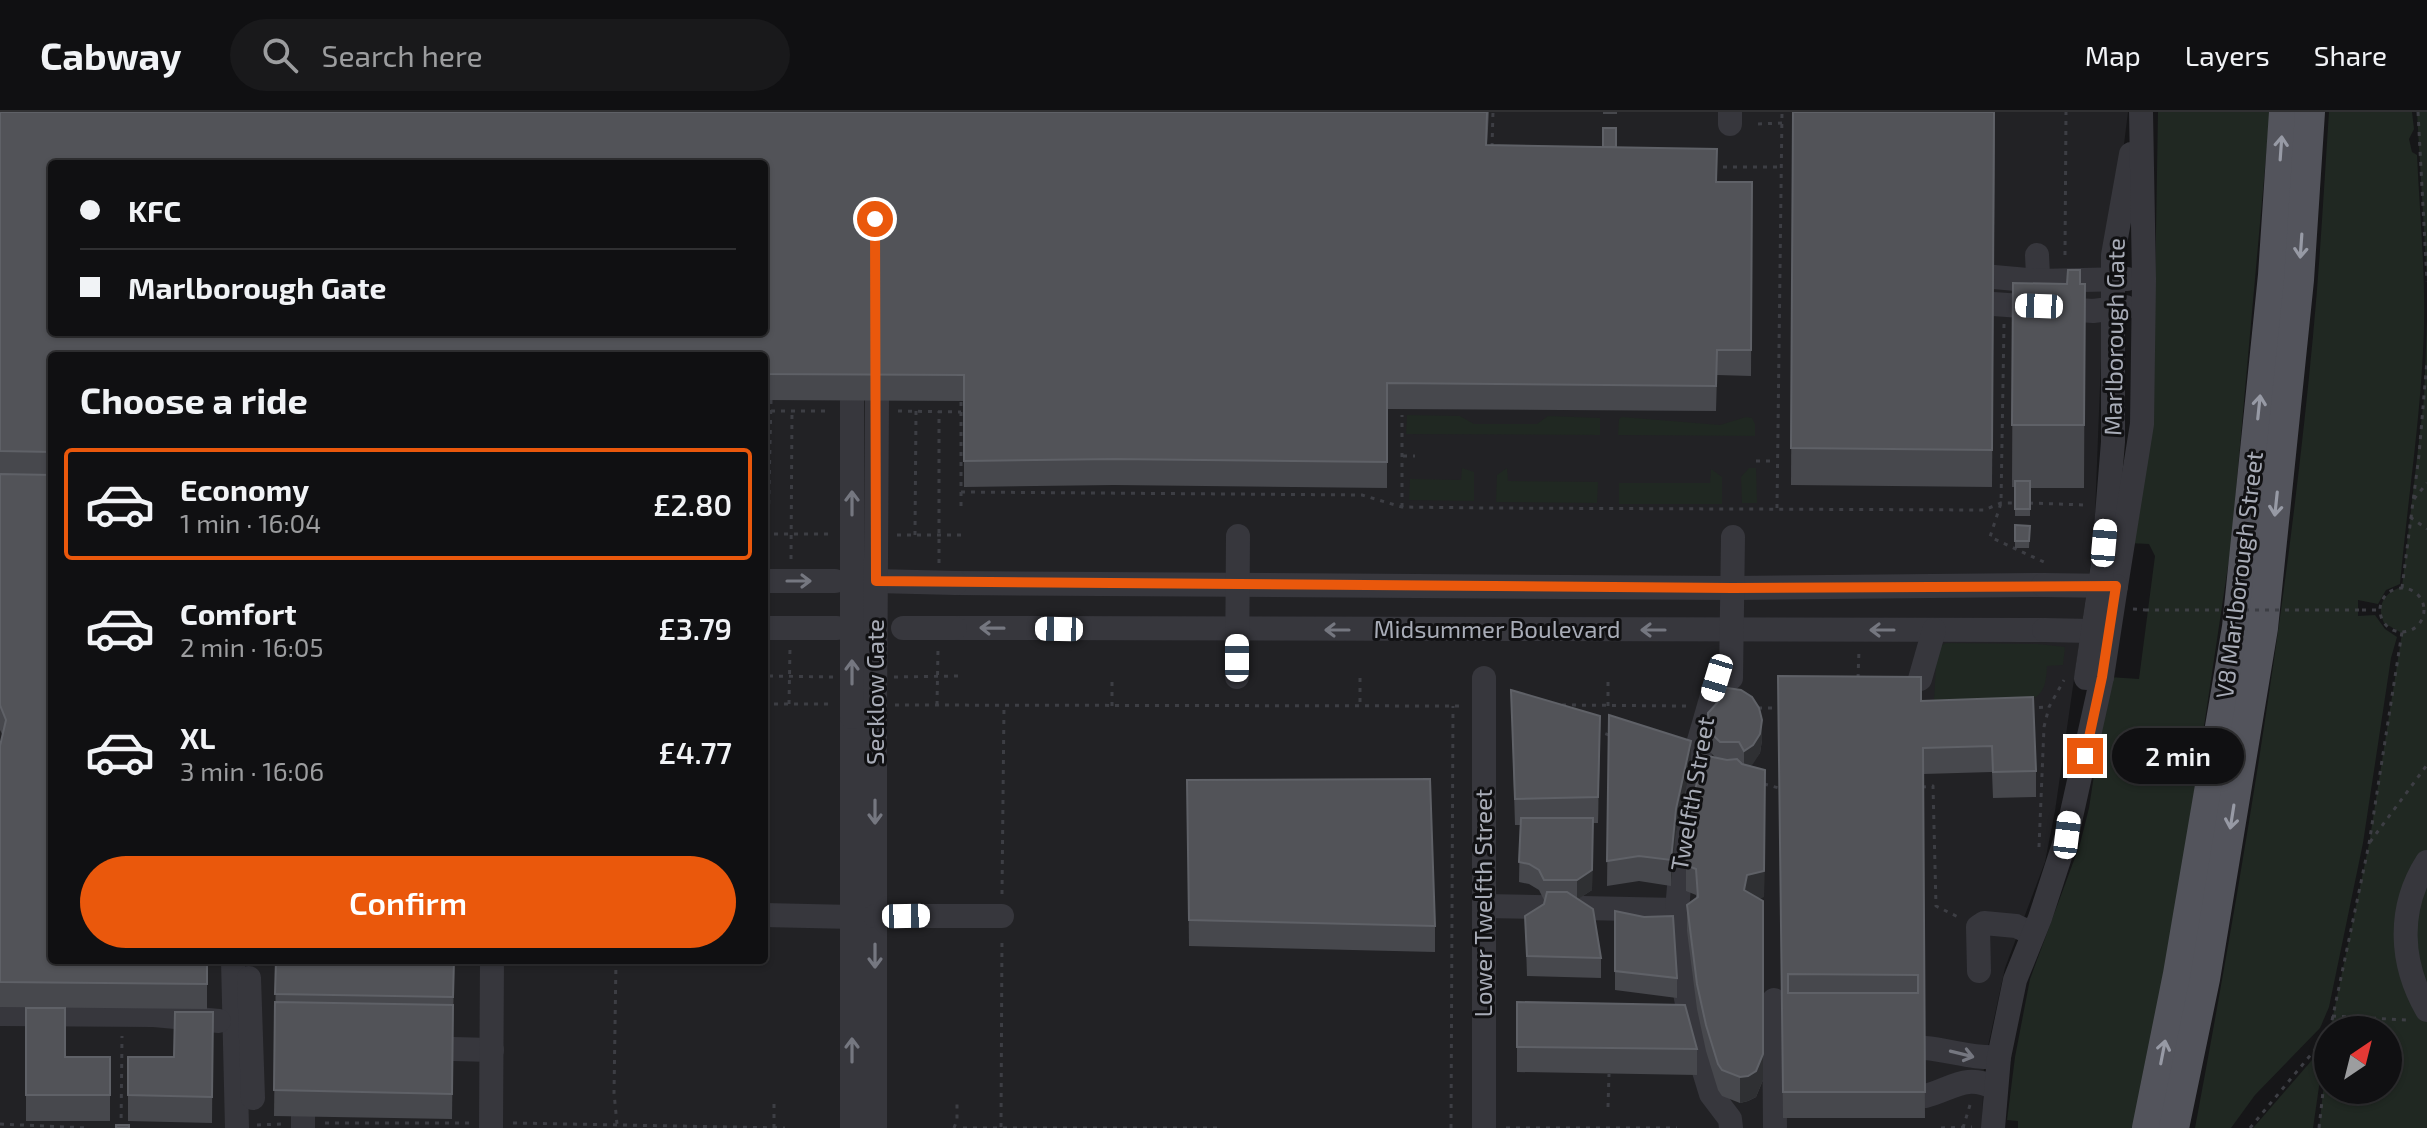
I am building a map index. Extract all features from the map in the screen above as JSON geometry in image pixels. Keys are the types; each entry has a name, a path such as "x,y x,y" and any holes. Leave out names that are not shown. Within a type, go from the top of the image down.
{"main road":[{"name":"V8 Marlborough Street","path":"2147,1128 2178,974 2237,627 2273,275 2284,112"},
{"name":"V8 Marlborough Street","path":"2174,1128 2205,979 2263,628 2299,280 2310,112"}],"street":[{"name":"Marlborough Gate","path":"1993,1128 1999,1057 2015,980 2067,835 2091,631 2142,424 2143,354 2129,279 2142,168 2140,112"},
{"name":"Marlborough Gate","path":"2129,279 2113,255 2140,112"},
{"path":"2037,255 2039,306"},
{"path":"1994,277 2038,281 2129,279"},
{"name":"Marlborough Gate","path":"2085,676 2109,562 2113,310 2129,279"},
{"path":"1999,304 2113,310"},
{"path":"864,370 864,581"},
{"path":"1237,677 1238,536"},
{"path":"1731,630 1733,537"},
{"name":"Midsummer Boulevard","path":"768,581 864,581 947,575 1237,584 1732,588 2044,574 2109,562"},
{"name":"Secklow Gate","path":"864,581 864,916 875,1128"},
{"path":"768,628 864,628"},
{"name":"Midsummer Boulevard","path":"864,628 903,628 946,636 1237,629 2091,631"},
{"name":"Twelfth Street","path":"1727,1119 1711,1094 1692,1032 1684,987 1677,910 1683,840 1701,763 1698,744 1717,678 1731,678 1731,630"},
{"path":"1920,679 1934,630"},
{"name":"Lower Twelfth Street","path":"1484,678 1484,1128"},
{"path":"2420,1015 2405,938 2411,893 2427,862"},
{"path":"1484,906 1677,910"},
{"path":"768,915 1002,916"},
{"name":"Secklow Gate","path":"852,1128 864,916"},
{"path":"1979,971 1978,927 1984,923 2016,926 2033,934"},
{"path":"233,964 248,1127"},
{"path":"248,1127 249,964"},
{"path":"491,1128 492,964"},
{"path":"1774,1000 1775,1128"},
{"path":"0,1014 154,1015 219,1021"},
{"path":"1925,1048 1945,1049 1983,1058 1999,1057"},
{"path":"453,1049 492,1050"},
{"path":"1925,1096 1941,1092 1958,1082 1981,1081 1995,1088"}],"path":[{"path":"1492,151 1493,112"},
{"path":"1777,508 1782,112"},
{"path":"2418,112 2427,282"},
{"path":"2065,255 2066,114"},
{"path":"1758,124 1782,123"},
{"path":"1493,124 1501,124"},
{"path":"2420,134 2427,134"},
{"path":"1704,167 1782,167"},
{"path":"1999,304 2001,503 1990,537 2044,574"},
{"path":"2402,588 2427,360"},
{"path":"768,471 771,400"},
{"path":"961,402 961,509"},
{"path":"771,411 833,411"},
{"path":"791,567 792,411"},
{"path":"890,411 961,412"},
{"path":"915,535 916,411"},
{"path":"939,411 939,536 947,575"},
{"path":"1402,415 1402,507"},
{"path":"1402,456 1415,456"},
{"path":"1756,461 1778,461"},
{"path":"2413,501 2427,483"},
{"path":"961,492 1362,495 1402,507 1984,510 2001,503 2087,505"},
{"path":"2410,517 2427,529"},
{"path":"768,534 834,534"},
{"path":"889,535 961,535"},
{"path":"2402,588 2415,592 2426,610 2415,628 2402,632 2384,623 2380,610 2390,592 2402,588"},
{"path":"2145,610 2380,610"},
{"path":"1858,679 1860,630"},
{"path":"2402,632 2369,844 2332,1016 2420,1015"},
{"path":"937,705 937,677 946,636"},
{"path":"789,704 790,643"},
{"path":"769,676 836,677"},
{"path":"891,677 958,676"},
{"path":"2039,857 2044,727 2049,707 2085,676"},
{"path":"1112,677 1112,706"},
{"path":"1360,678 1360,707"},
{"path":"1608,678 1608,706"},
{"path":"768,704 863,711 937,705 1484,706"},
{"path":"1001,1127 1004,705"},
{"path":"1561,705 1708,707"},
{"path":"1451,1128 1453,706"},
{"path":"2020,708 2049,707"},
{"path":"1753,708 1778,708"},
{"path":"1586,727 1614,737"},
{"path":"2369,844 2427,765"},
{"path":"1758,782 1779,788"},
{"path":"1922,787 1933,786 1936,906 1978,927"},
{"path":"616,964 614,1093 617,1124"},
{"path":"121,1128 122,1015"},
{"path":"2250,1128 2314,1050"},
{"path":"1608,1107 1609,1074"},
{"path":"774,1102 774,1128"},
{"path":"954,1128 957,1102"},
{"path":"2319,1128 2322,1104"},
{"path":"0,1124 88,1128"},
{"path":"1941,1128 1963,1126"},
{"path":"750,1127 785,1128"},
{"path":"963,1128 1219,1128"},
{"path":"1495,1128 1677,1128"}],"shaded area":[{"path":"0,112 2128,112 2118,193 2105,257 2094,541 2055,811 2045,862 2005,968 1984,1065 1982,1128 0,1128"},
{"path":"2158,112 2270,112 2231,546 2168,967 2134,1128 2018,1128 2018,1121 2007,1120 2030,979 2080,844 2089,808 2109,677 2139,679 2155,556 2149,544 2128,543 2153,410"},
{"path":"2329,112 2412,112 2414,129 2409,139 2412,152 2417,155 2424,278 2419,410 2400,584 2386,590 2378,604 2358,600 2358,616 2375,615 2385,629 2397,637 2391,658 2363,843 2329,1007 2325,1016 2314,1016 2314,1034 2255,1095 2231,1128 2195,1128 2231,931 2278,634 2303,436"},
{"path":"2417,112 2427,112 2427,282"},
{"path":"2427,320 2427,1128 2319,1128 2322,1104 2402,1104 2402,1016 2333,1016 2369,844 2402,633 2384,623 2381,605 2390,592 2402,587 2424,398"},
{"path":"1407,415 1460,416 1474,424 1537,424 1548,416 1600,418 1600,435 1406,434"},
{"path":"1746,417 1752,418 1755,424 1755,436 1618,435 1619,419 1720,425"},
{"path":"1462,468 1474,472 1474,501 1409,500 1410,479 1461,480"},
{"path":"1507,468 1508,481 1598,482 1597,503 1496,502 1497,475"},
{"path":"1749,468 1756,468 1757,503 1742,503 1741,477"},
{"path":"1711,469 1722,477 1722,504 1619,504 1619,483 1710,483"},
{"path":"1946,643 2065,647 2063,665 2047,666 2043,690 2032,699 1934,700 1937,648"},
{"path":"2314,1058 2314,1104 2316,1104 2313,1128 2253,1128"}],"building":[{"path":"0,112 1487,112 1486,145 1717,149 1716,182 1752,182 1751,350 1717,350 1716,386 1387,383 1387,462 964,461 964,375 768,374 768,352 48,352 48,452 0,451"},
{"path":"1793,112 1994,112 1992,450 1791,448"},
{"path":"1603,128 1616,128 1616,147 1603,147"},
{"path":"2068,270 2080,270 2080,284 2085,284 2084,425 2012,425 2013,283 2067,284"},
{"path":"0,474 48,475 48,964 207,964 207,984 0,982 0,746 6,720 0,705"},
{"path":"2015,481 2030,481 2030,509 2015,509"},
{"path":"2015,525 2030,526 2029,541 2015,541"},
{"path":"1778,676 1921,677 1921,701 2033,697 2036,771 1993,772 1992,746 1923,748 1925,1092 1783,1092","holes":["1788,974 1918,975 1918,993 1788,993"]},
{"path":"1511,690 1600,716 1598,797 1515,799"},
{"path":"1715,690 1741,690 1752,697 1759,708 1762,720 1760,734 1753,745 1744,751 1739,742 1720,742 1708,730 1708,713 1719,701"},
{"path":"1609,715 1691,741 1676,809 1671,860 1639,856 1607,861"},
{"path":"1703,755 1737,759 1742,764 1765,770 1764,871 1747,875 1744,890 1763,901 1763,1054 1756,1071 1748,1076 1740,1077 1722,1070 1718,1064 1697,984 1687,905 1698,897 1696,869 1686,865 1695,791"},
{"path":"1430,779 1435,926 1189,920 1187,780"},
{"path":"1521,818 1593,818 1592,870 1577,880 1544,880 1539,870 1519,862"},
{"path":"1547,892 1567,892 1593,909 1601,958 1527,956 1525,916 1544,904"},
{"path":"1615,911 1644,917 1673,916 1677,978 1615,971"},
{"path":"276,964 454,964 453,997 275,994"},
{"path":"275,1002 453,1005 452,1094 274,1090"},
{"path":"1517,1002 1685,1005 1697,1049 1517,1047"},
{"path":"26,1008 65,1008 65,1057 110,1057 110,1095 26,1095"},
{"path":"175,1012 213,1012 212,1097 128,1095 128,1057 174,1057"}],"route":[{"path":"875,219 876,581 1732,588 2116,586 2102,677 2085,756"}]}
